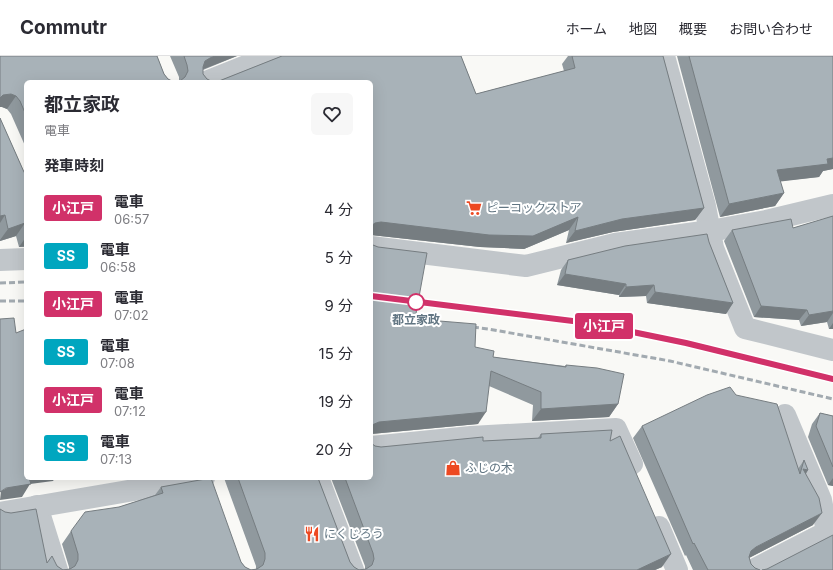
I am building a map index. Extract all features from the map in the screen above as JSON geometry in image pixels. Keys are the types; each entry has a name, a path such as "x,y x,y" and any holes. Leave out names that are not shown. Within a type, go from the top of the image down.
{"street":[{"path":"211,80 271,56"},
{"path":"664,56 705,206 713,248 744,328 833,350"},
{"path":"373,248 526,266 615,244 710,231 766,221 833,205"},
{"path":"0,260 24,259"},
{"path":"757,569 826,532 827,501 785,415"},
{"path":"373,447 471,438 616,429 641,485"},
{"path":"319,480 353,570"},
{"path":"0,513 37,506 210,483"},
{"path":"37,506 57,570"},
{"path":"650,506 677,570"}],"building":[{"path":"0,56 157,56 164,74 170,80 24,80 24,110 16,96 11,94 3,95 0,98"},
{"path":"184,56 215,56 205,61 203,74 209,80 181,80 185,77 188,71"},
{"path":"282,56 461,56 476,94 575,68 572,56 663,56 704,208 622,219 575,231 578,217 533,236 489,235 381,222 373,224 373,80 222,80"},
{"path":"689,56 833,56 833,158 827,159 828,164 777,170 784,193 729,204"},
{"path":"0,118 24,172 24,223 8,229 5,215 0,216"},
{"path":"833,216 833,311 809,315 807,310 761,306 732,230 791,219 793,228"},
{"path":"707,234 733,303 655,292 654,285 626,287 626,284 565,274 568,260 625,246"},
{"path":"373,245 378,247 427,253 415,319 476,324 475,347 494,351 493,357 566,367 566,365 597,368 624,374 618,404 541,409 541,392 491,371 486,412 379,422 373,425"},
{"path":"14,318 16,333 24,330 24,480 30,480 31,484 6,488 0,492 0,319"},
{"path":"730,387 736,395 777,404 800,474 804,460 808,470 803,469 819,498 822,513 751,551 749,557 751,564 760,570 708,570 694,543 693,544 642,426 707,395"},
{"path":"820,413 833,416 833,467 816,426"},
{"path":"612,430 610,441 620,436 671,554 637,570 359,570 366,569 372,565 374,559 346,480 373,480 373,444 381,447 483,437 483,441 541,438 541,434"},
{"path":"200,480 212,480 241,562 245,567 251,570 63,570 70,569 75,566 78,560 78,554 71,531 85,512 119,507 163,493 161,487"},
{"path":"239,480 319,480 350,562 359,570 251,570 257,569 263,565 265,553"},
{"path":"0,509 11,513 36,509 47,563 52,556 57,566 63,570 0,570"},
{"path":"833,535 833,570 762,570 767,569"}],"railway":[{"path":"0,283 24,282"},
{"path":"0,301 24,301"},
{"path":"407,301 589,323 686,343 833,379"},
{"path":"464,326 670,361 833,399"}],"train":[{"name":"小江戸","path":"373,296 589,323 686,343 833,379"}],"place":[{"name":"ピーコックストア","path":"474,208"},
{"name":"都立家政","path":"416,302"},
{"name":"ふじの木","path":"453,468"},
{"name":"にくじろう","path":"312,534"}]}
